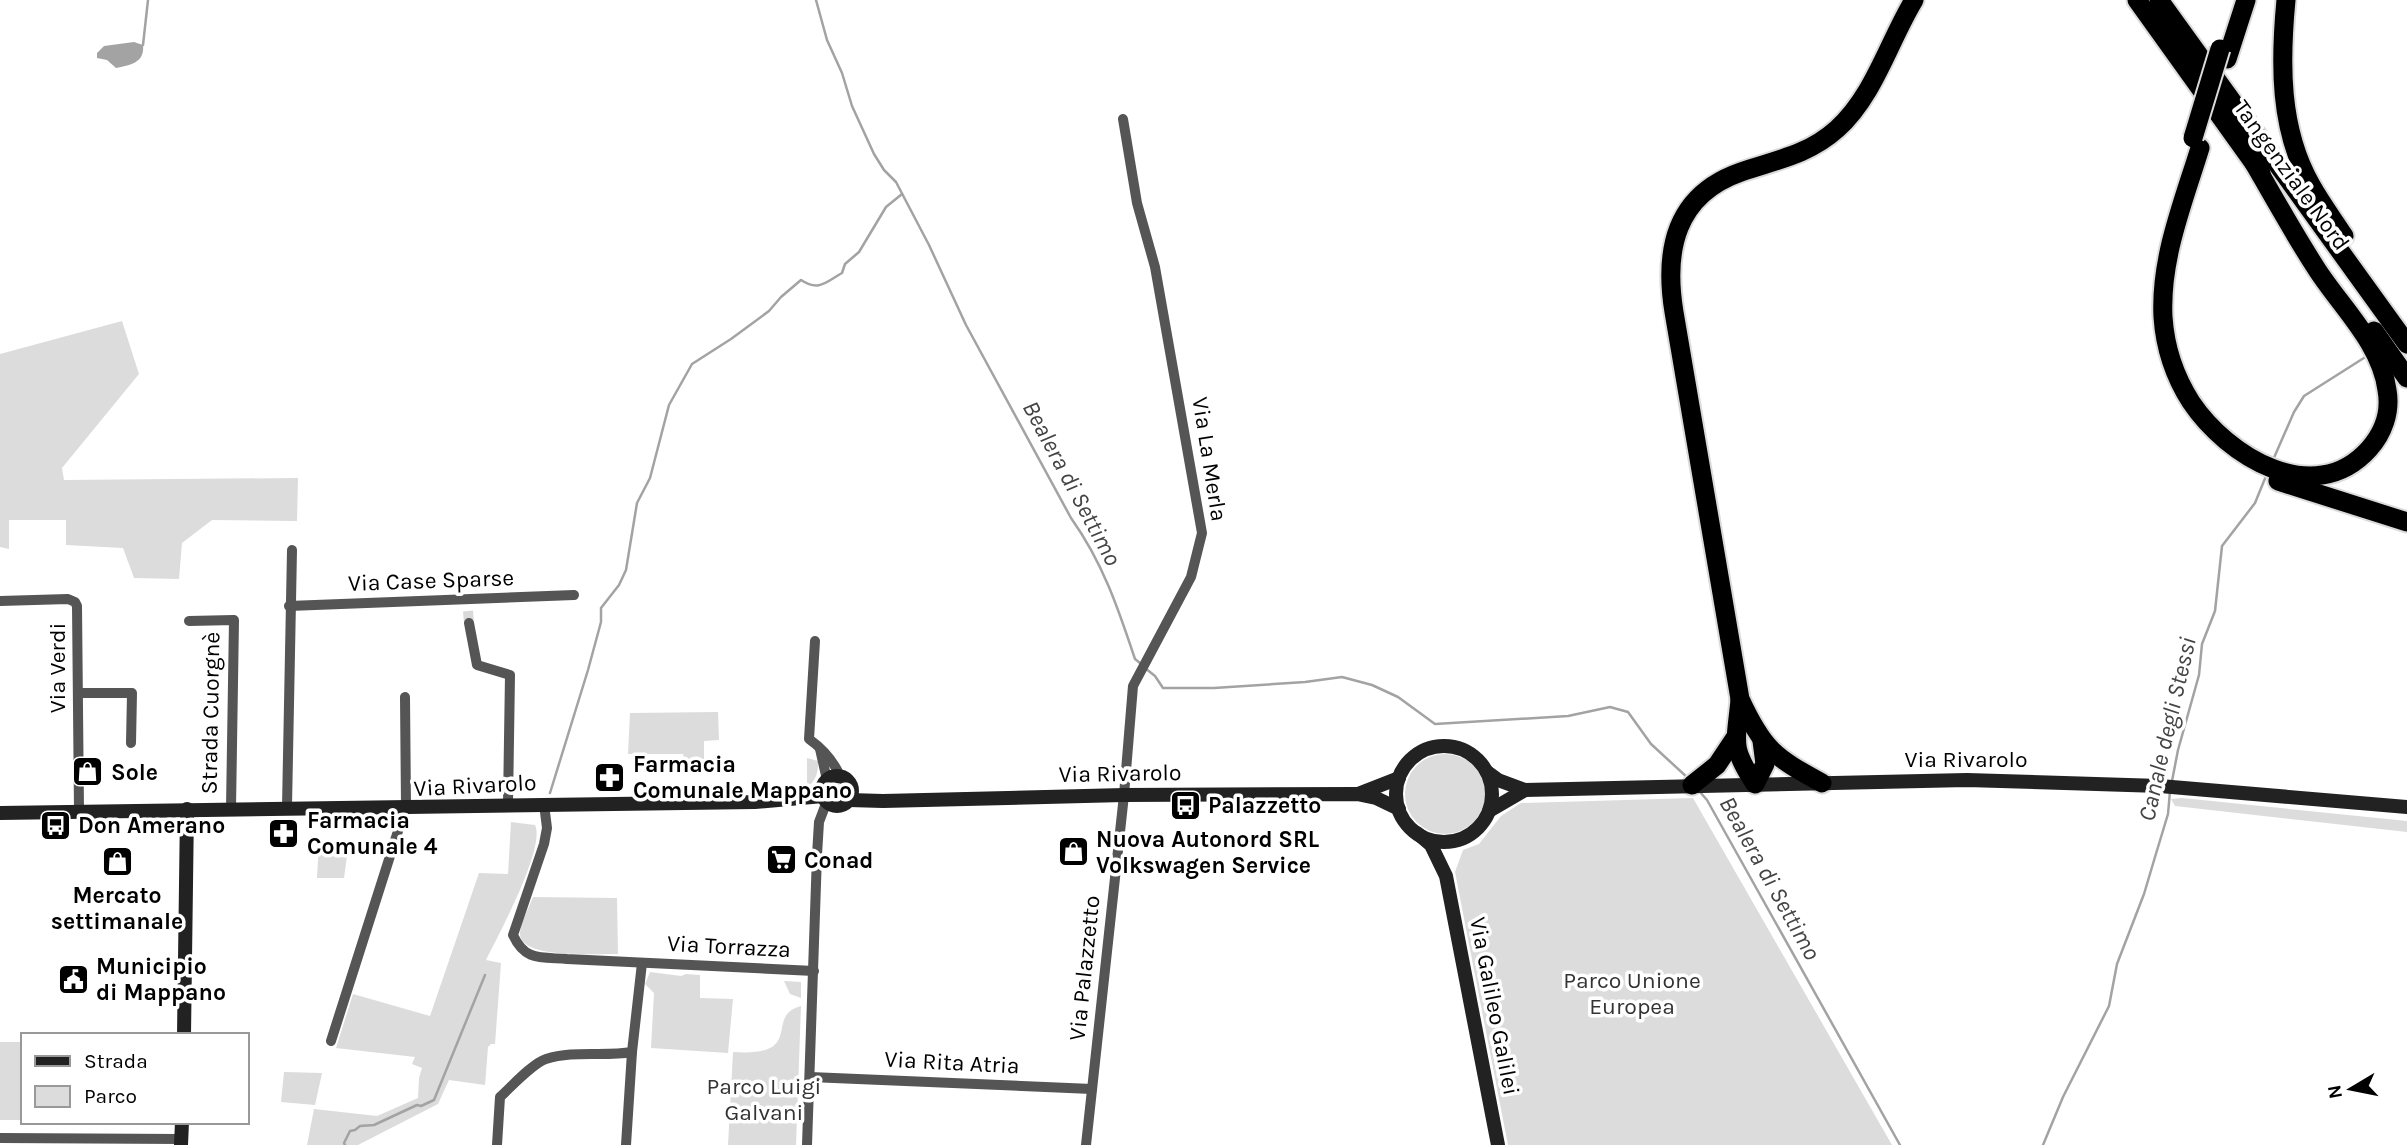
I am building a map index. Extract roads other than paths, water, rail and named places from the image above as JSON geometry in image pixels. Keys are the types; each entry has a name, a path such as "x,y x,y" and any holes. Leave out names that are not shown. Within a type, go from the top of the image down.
{"highway":[{"path":"1755,784 1740,761 1735,738 1740,699 1671,294 1669,270 1673,241 1685,215 1708,190 1730,176 1801,154 1820,143 1845,122 1868,88 1914,0"},
{"name":"Tangenziale Nord","path":"2137,0 2407,378"},
{"name":"Tangenziale Nord","path":"2159,0 2407,344"},
{"path":"2224,54 2236,0"},
{"path":"2246,0 2224,54 2159,249 2153,299 2156,341 2164,370 2176,397 2202,433 2228,457 2407,523"},
{"path":"2286,0 2282,65 2289,124 2296,151 2310,184 2345,237 2381,308"},
{"path":"2254,163 2316,270 2372,350 2388,391 2388,410 2382,429 2373,444 2359,458 2344,468 2320,475 2269,473"},
{"path":"1740,699 1762,741 1785,762 1822,783"},
{"path":"1694,784 1717,765 1735,738"},
{"path":"1755,784 1765,764 1762,741"}],"main road":[{"path":"1440,746 1459,748 1475,757 1487,772 1492,791 1489,811 1482,824 1470,834 1456,840 1434,841 1417,833 1406,822 1399,809 1396,794 1399,778 1422,751 1440,746"},
{"name":"Via Rivarolo","path":"1487,772 1498,780 1525,790 1694,784 1967,780 2161,786 2407,807"},
{"name":"Via Rivarolo","path":"1357,794 1399,778"},
{"name":"Via Rivarolo","path":"1489,811 1525,790"},
{"name":"Via Rivarolo","path":"406,806 755,802 834,792 883,801 1124,795 1357,794 1376,798 1399,809"},
{"name":"Strada Cuorgnè","path":"0,813 406,806"},
{"path":"184,1033 187,809"},
{"name":"Via Galileo Galilei","path":"1417,833 1431,845 1446,876 1498,1145"},
{"name":"Via Galileo Galilei","path":"1446,876 1448,859 1455,845 1470,834"},
{"path":"181,1124 181,1142"}],"street":[{"name":"Via La Merla","path":"1123,119 1137,203 1155,267 1202,533 1191,577 1133,686 1124,795"},
{"path":"287,807 292,550"},
{"name":"Via Case Sparse","path":"289,606 468,612 575,595"},
{"name":"Via Verdi","path":"0,601 68,599 75,602 78,612 79,810"},
{"path":"468,612 477,665 510,675 508,804"},
{"name":"Strada Cuorgnè","path":"189,621 234,620 231,808"},
{"path":"807,1145 819,822 834,792 834,764 820,746 809,739 815,641"},
{"path":"78,693 132,694 131,743"},
{"path":"405,697 406,806"},
{"name":"Via Palazzetto","path":"1086,1145 1124,795"},
{"name":"Via Torrazza","path":"544,804 547,828 544,844 513,935 519,947 535,957 814,971"},
{"name":"Via Rivarolo","path":"331,1041 406,806"},
{"name":"Via Torrazza","path":"626,1145 632,1052 642,963"},
{"path":"497,1145 500,1097 544,1059 592,1052 614,1055 632,1052"},
{"name":"Via Rita Atria","path":"810,1077 1092,1089"},
{"path":"0,1138 181,1142"}],"waterway":[{"path":"143,45 148,0"},
{"name":"Bealera di Settimo","path":"816,0 827,40 874,154 896,182 966,325 1101,569 1135,659 1140,663"},
{"path":"550,793 588,670 601,622 601,608 619,585 626,570 637,503 650,478 669,405 692,364 769,311 801,280 807,284 818,285 842,273 845,264 859,252 886,207 902,194"},
{"name":"Canale degli Stessi","path":"2273,460 2304,396 2367,356"},
{"name":"Canale degli Stessi","path":"2172,781 2199,675 2202,644 2215,611 2222,546 2255,503 2266,476"},
{"name":"Bealera di Settimo","path":"1145,668 1163,688 1214,688 1342,677 1372,685 1398,697 1435,724 1568,716 1610,707 1628,712 1651,744 1689,779"},
{"name":"Canale degli Stessi","path":"2043,1145 2063,1097 2109,1006 2117,964 2144,894 2168,814 2170,791"},
{"name":"Bealera di Settimo","path":"1700,792 1707,800 1900,1145"},
{"path":"345,1145 350,1131 360,1126 374,1125 434,1100 485,975"}],"tunnel":[{"path":"468,611 469,623"}],"place":[{"name":"Sole","path":"88,772"},
{"name":"Farmacia Comunale Mappano","path":"610,777"},
{"name":"Palazzetto","path":"1185,805"},
{"name":"Don Amerano","path":"55,825"},
{"name":"Farmacia Comunale 4","path":"284,833"},
{"name":"Nuova Autonord SRL Volkswagen Service","path":"1073,852"},
{"name":"Conad","path":"781,860"},
{"name":"Mercato settimanale","path":"117,861"},
{"name":"Municipio di Mappano","path":"73,979"}],"park label":[{"name":"Parco Unione Europea","path":"1632,993"},
{"name":"Parco Luigi Galvani","path":"764,1099"}]}
